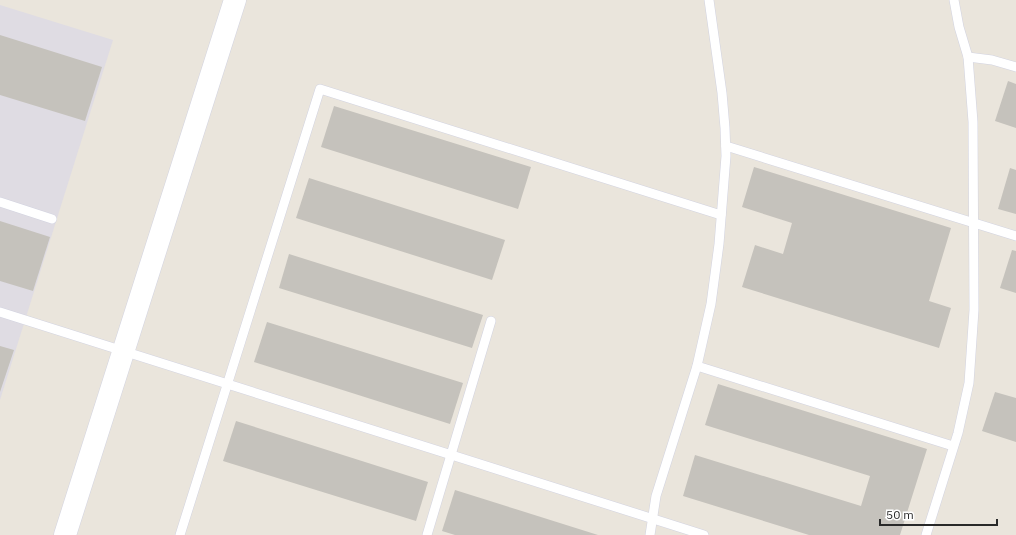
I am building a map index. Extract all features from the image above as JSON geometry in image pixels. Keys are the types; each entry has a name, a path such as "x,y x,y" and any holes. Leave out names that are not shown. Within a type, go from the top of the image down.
{"street":[{"path":"65,535 235,0"}],"lane":[{"path":"650,535 656,496 697,366 711,304 721,216 726,146 722,93 709,0"},
{"path":"926,535 953,446 969,383 974,310 973,122 968,57 959,27 954,0"},
{"path":"968,57 992,60 1016,67"},
{"path":"180,535 320,89 721,216"},
{"path":"726,146 1016,236"},
{"path":"0,202 52,219"},
{"path":"0,312 704,535"},
{"path":"427,535 491,321"},
{"path":"697,366 953,446"}],"shaded area":[{"path":"0,5 113,40 0,400"}],"building":[{"path":"0,35 102,67 85,121 0,95"},
{"path":"1008,81 1016,84 1016,128 995,121"},
{"path":"334,106 531,167 518,209 321,147"},
{"path":"754,167 951,228 929,301 951,308 939,348 742,287 755,245 783,254 792,223 742,207"},
{"path":"1010,168 1016,170 1016,214 998,209"},
{"path":"309,178 505,240 492,280 296,218"},
{"path":"0,221 50,237 33,291 0,281"},
{"path":"1012,250 1016,251 1016,293 1000,288"},
{"path":"289,254 483,315 472,348 279,288"},
{"path":"267,322 463,383 450,424 254,362"},
{"path":"0,346 14,350 0,392"},
{"path":"718,384 927,449 900,535 809,535 683,496 695,455 861,506 870,476 705,425"},
{"path":"995,392 1016,398 1016,442 982,431"},
{"path":"236,421 428,482 416,521 223,461"},
{"path":"455,490 598,535 455,535 442,531"}]}
